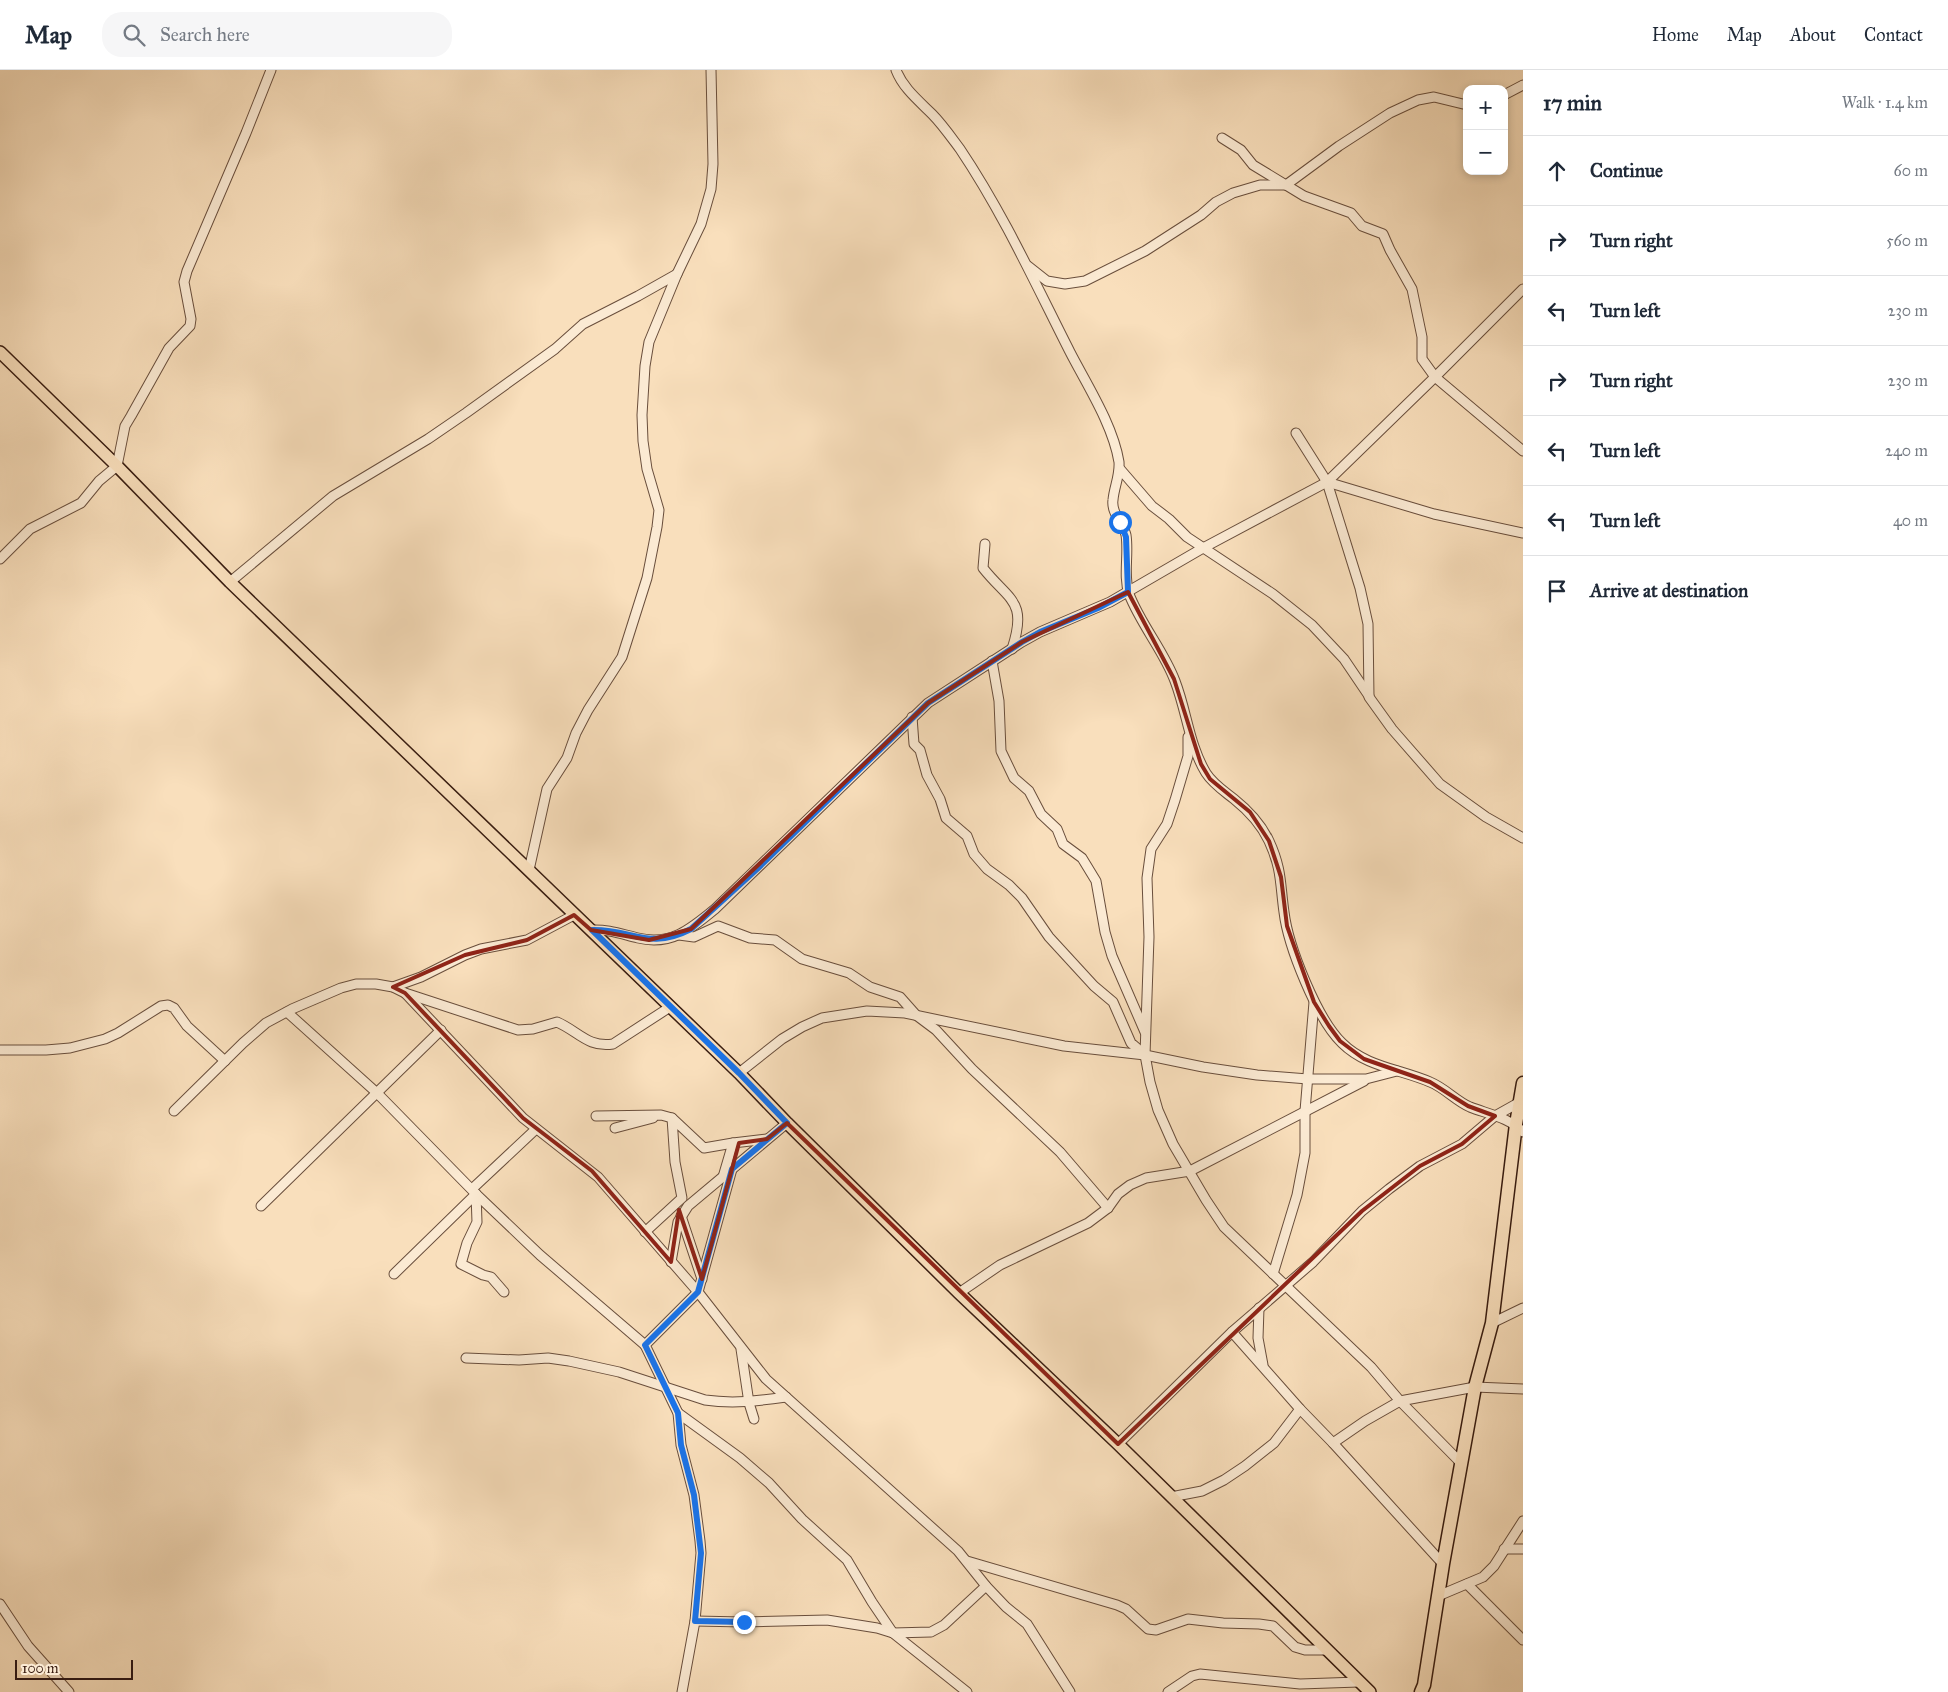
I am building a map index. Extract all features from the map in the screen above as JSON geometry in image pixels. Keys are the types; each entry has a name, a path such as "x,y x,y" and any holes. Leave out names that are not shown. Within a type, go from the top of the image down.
{"highway":[{"path":"1423,1690 1443,1564 1475,1387 1492,1323 1519,1128 1523,1084"}],"main road":[{"path":"0,352 117,466 230,582 739,1073 959,1293 1118,1444 1370,1692"}],"street":[{"path":"0,559 30,529 81,503 99,481 117,466 125,426 130,416 169,348 190,326 191,319 184,282 187,271 271,70"},
{"path":"528,870 547,789 567,758 576,733 588,710 623,654 647,578 659,510 647,469 643,441 642,415 645,366 649,342 676,274 701,224 711,189 713,164 711,70"},
{"path":"896,70 906,87 932,114 959,148 1003,219 1104,418 1118,454 1120,469 1113,506 1126,537 1128,592 1141,620 1174,678 1196,752 1210,778 1250,812 1269,841 1281,877 1287,926 1314,1002 1340,1041 1352,1052 1374,1064 1430,1082 1468,1106 1495,1116 1519,1128"},
{"path":"1508,94 1521,89"},
{"path":"1026,264 1047,281 1065,284 1085,282 1146,251 1201,215 1216,202 1233,193 1260,185 1286,185 1339,146 1390,113 1418,100 1434,97 1463,104"},
{"path":"1222,138 1241,150 1253,165 1304,196 1351,213 1362,226 1383,234 1412,289 1422,337 1422,359 1436,377 1523,451"},
{"path":"230,582 333,496 428,439 459,418 555,349 583,324 676,274"},
{"path":"679,935 691,929 715,908 840,790 912,716 928,703 1040,632 1088,613 1203,548 1327,482 1436,377 1523,289"},
{"path":"1296,432 1327,482 1360,588 1368,624 1369,696"},
{"path":"1120,469 1152,506 1169,519 1187,537 1273,594 1312,625 1344,659 1392,729 1440,784 1486,817 1523,838"},
{"path":"1327,482 1434,514 1523,533"},
{"path":"986,544 983,568 1016,605 1018,630 1012,648"},
{"path":"992,661 1000,701 1000,751 1014,778 1029,791 1041,814 1057,829 1063,844 1082,858 1096,881 1105,932 1112,956 1146,1034"},
{"path":"912,716 914,744 920,750 927,775 940,799 946,818 967,836 974,854 987,870 1009,885 1022,898 1049,937 1094,986 1113,1002 1131,1043 1145,1055"},
{"path":"1188,724 1188,756 1167,824 1151,849 1147,878 1149,937 1145,1055 1158,1110 1173,1144 1224,1227 1371,1367 1400,1401 1461,1463"},
{"path":"393,987 421,977 481,949 526,940 574,915"},
{"path":"592,930 606,930 649,940 679,935 694,937 718,926 750,938 775,940 802,959 850,973 870,988 900,997 916,1015 936,1030 972,1069 1040,1132 1108,1208"},
{"path":"174,1111 266,1023 340,988 356,984 376,984 393,987 405,993 518,1030 533,1029 557,1022 590,1042 602,1045 613,1044 670,1007"},
{"path":"405,993 503,1098 536,1128 592,1171 698,1292 766,1379 958,1551 986,1586 1006,1607 1028,1624 1070,1692"},
{"path":"1273,1274 1297,1195 1306,1153 1305,1111 1314,1002"},
{"path":"0,1050 70,1048 105,1039 161,1006 168,1005 174,1008 187,1026 225,1061"},
{"path":"287,1012 377,1093 540,1256 645,1345 678,1413 681,1445 694,1495 700,1541 695,1621 682,1692"},
{"path":"739,1073 782,1039 822,1018 867,1012 916,1015 1064,1046 1145,1055 1221,1070 1258,1075 1308,1079 1366,1079"},
{"path":"261,1206 441,1030"},
{"path":"959,1293 1000,1265 1088,1223 1108,1208 1118,1194 1130,1185 1146,1178 1190,1171 1366,1079 1396,1071"},
{"path":"1118,1444 1232,1332 1313,1262 1362,1211 1420,1166 1462,1144 1495,1116 1520,1102"},
{"path":"596,1116 658,1115 672,1118 704,1148 767,1140"},
{"path":"615,1128 649,1120 658,1115"},
{"path":"645,1232 682,1198 675,1162 672,1118"},
{"path":"671,1262 681,1216 688,1206 787,1123"},
{"path":"394,1274 536,1128"},
{"path":"722,1177 733,1143"},
{"path":"645,1345 698,1292 732,1169"},
{"path":"474,1192 477,1222 461,1264 491,1277 504,1292"},
{"path":"681,1216 702,1280"},
{"path":"1259,1308 1258,1338 1264,1367"},
{"path":"1492,1323 1523,1308"},
{"path":"1232,1332 1300,1409 1334,1443 1443,1564"},
{"path":"740,1347 749,1403 754,1420"},
{"path":"466,1358 519,1360 548,1358 569,1361 619,1372 664,1385 705,1400 749,1403 786,1396"},
{"path":"1334,1443 1365,1421 1400,1401 1475,1387 1522,1389"},
{"path":"1171,1498 1202,1491 1224,1480 1245,1466 1274,1443 1300,1409"},
{"path":"678,1413 740,1458 769,1483 802,1519 842,1556 855,1572 893,1633 967,1692"},
{"path":"1438,1596 1483,1577 1494,1566 1523,1521"},
{"path":"1504,1549 1523,1549"},
{"path":"967,1561 1126,1608 1148,1630 1156,1630 1188,1619 1223,1623 1259,1624 1274,1626 1295,1647 1305,1650 1326,1650"},
{"path":"1467,1584 1523,1640"},
{"path":"695,1621 827,1620 877,1628 893,1633 931,1632 944,1625 986,1586"},
{"path":"0,1604 28,1646 69,1692"},
{"path":"1168,1692 1192,1676 1200,1674 1300,1684 1359,1682"}],"highlighted area":[{"path":"1128,592 1174,679 1201,764 1210,779 1250,812 1269,841 1281,877 1287,926 1314,1002 1329,1026 1340,1041 1364,1059 1430,1082 1468,1106 1495,1116 1462,1144 1420,1166 1362,1211 1118,1444 787,1123 767,1139 739,1143 702,1279 679,1210 671,1262 592,1171 523,1118 405,993 393,987 465,955 527,940 574,915 591,930 649,940 691,929 928,703 1022,642"}],"route":[{"path":"744,1622 695,1621 701,1553 694,1495 681,1445 678,1413 645,1345 698,1292 732,1169 787,1123 739,1073 592,930 624,933 649,940 665,939 691,929 840,790 912,716 928,703 983,666 1040,632 1088,613 1128,592 1126,537 1120,522"}]}
